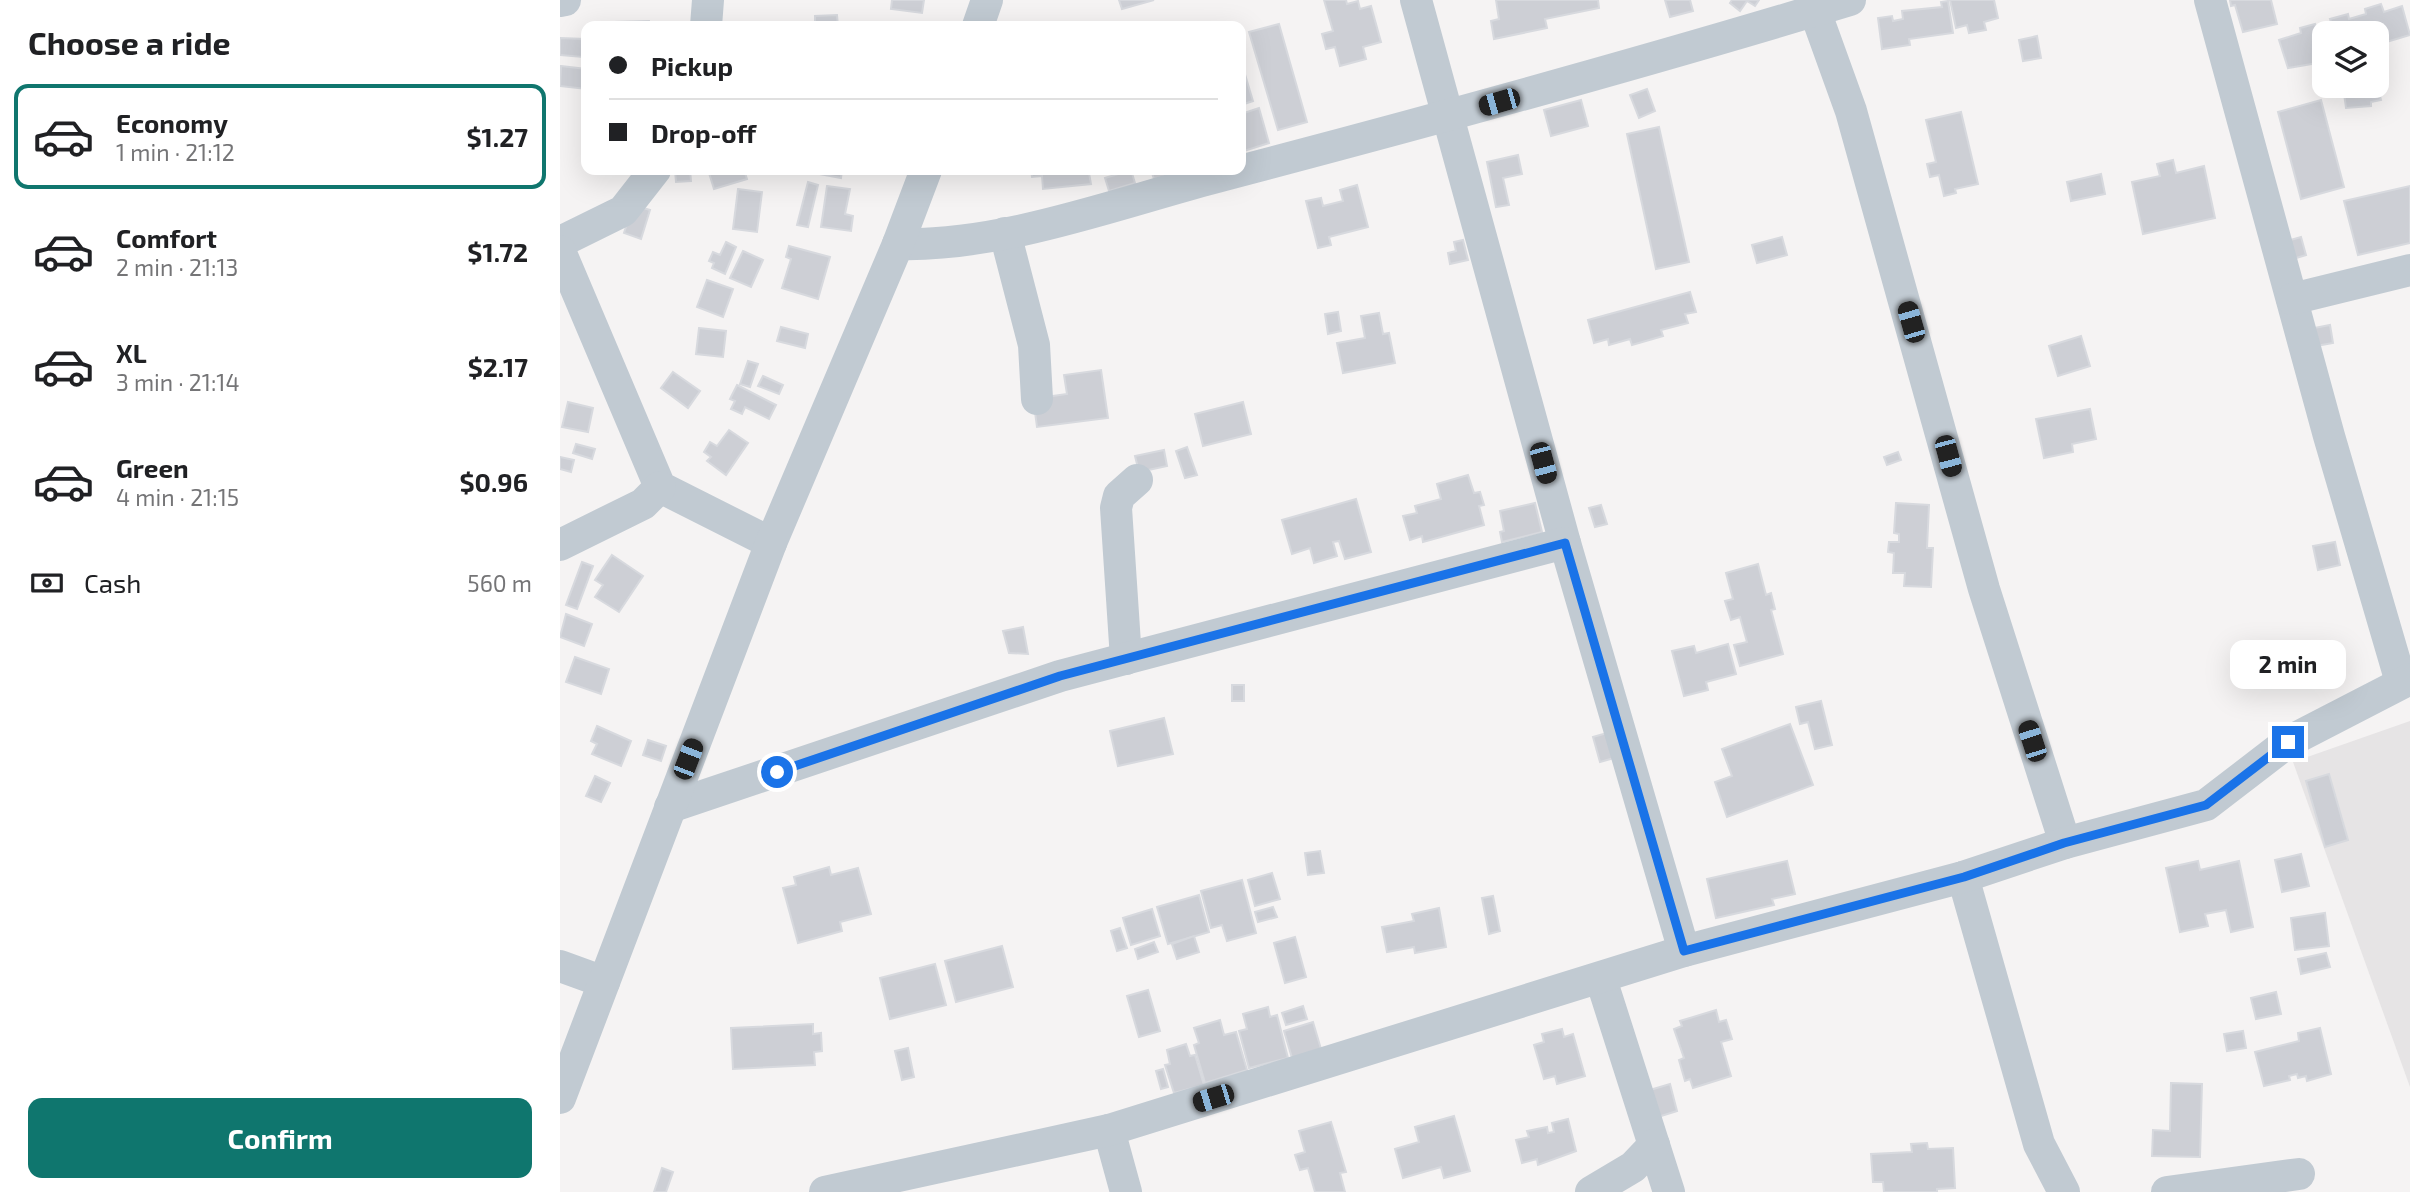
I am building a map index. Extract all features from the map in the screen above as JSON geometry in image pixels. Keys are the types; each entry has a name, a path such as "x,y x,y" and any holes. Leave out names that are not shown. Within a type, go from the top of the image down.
{"street":[{"path":"706,21 708,0"},
{"path":"980,21 987,0"},
{"path":"1416,0 1565,543 1684,951"},
{"path":"1246,170 1447,117 1812,6 1850,0"},
{"path":"825,1192 1109,1130 1684,951 1964,877 2064,843 2206,805 2288,742 2406,681 2292,299 2210,0"},
{"path":"1812,6 1851,111 1984,589 2064,843"},
{"path":"560,242 623,211 651,175"},
{"path":"560,1098 771,543 898,244 924,175"},
{"path":"898,244 937,245 1005,233 1226,175"},
{"path":"1005,233 1034,345 1037,399"},
{"path":"560,251 660,487 771,543"},
{"path":"2292,299 2410,270"},
{"path":"1126,659 1116,508 1119,496 1137,480"},
{"path":"560,545 643,504 660,487"},
{"path":"670,807 1060,676 1565,543"},
{"path":"1964,877 2039,1144 2064,1192"},
{"path":"560,966 604,982"},
{"path":"1601,979 1669,1192"},
{"path":"1109,1130 1126,1192"},
{"path":"1591,1192 1633,1167 1654,1145"},
{"path":"2167,1192 2299,1174"}],"shaded area":[{"path":"2410,721 2410,1087 2293,762"}],"building":[{"path":"892,0 924,0 922,13 891,9"},
{"path":"1119,0 1154,0 1122,9"},
{"path":"1324,0 1346,0 1347,4 1358,1 1360,9 1371,6 1381,42 1363,47 1366,59 1340,66 1335,47 1326,49 1322,34 1333,31"},
{"path":"1496,0 1598,0 1599,8 1545,19 1547,28 1494,39 1491,21 1499,19"},
{"path":"1665,0 1690,0 1693,11 1670,17"},
{"path":"1732,0 1759,0 1755,6 1747,1 1740,11 1730,3"},
{"path":"1950,0 1994,0 1998,18 1984,22 1986,30 1969,33 1967,25 1956,28"},
{"path":"2230,0 2271,0 2277,24 2243,32 2235,5 2231,6"},
{"path":"1948,1 1953,33 1909,39 1910,45 1882,49 1878,18 1892,16 1893,21 1903,19 1902,11 1942,7 1941,2"},
{"path":"2381,4 2384,12 2402,6 2410,35 2389,41 2389,21 2330,19 2348,14 2349,19 2366,14 2365,9"},
{"path":"837,15 838,21 815,21 815,16"},
{"path":"1279,24 1307,122 1278,130 1249,32"},
{"path":"2312,25 2312,64 2288,68 2279,40 2301,33 2300,28"},
{"path":"2037,36 2041,58 2023,61 2019,40"},
{"path":"560,38 581,39 581,57 560,55"},
{"path":"561,66 581,68 581,88 560,86"},
{"path":"1246,78 1253,101 1246,103"},
{"path":"1647,89 1655,111 1639,118 1630,95"},
{"path":"2345,98 2381,98 2371,102 2371,106 2346,108"},
{"path":"1581,100 1588,126 1551,136 1544,110"},
{"path":"2321,100 2344,187 2301,199 2278,112"},
{"path":"1259,108 1269,143 1246,150 1246,112"},
{"path":"1961,112 1978,184 1955,189 1956,193 1944,196 1939,175 1930,177 1927,164 1936,162 1926,120"},
{"path":"1659,127 1689,262 1656,269 1627,134"},
{"path":"1518,155 1522,174 1503,178 1509,205 1496,207 1487,162"},
{"path":"2173,160 2176,173 2204,166 2215,218 2143,234 2132,182 2160,176 2157,164"},
{"path":"2101,174 2105,194 2071,201 2067,182"},
{"path":"675,175 690,175 691,181 676,182"},
{"path":"710,175 746,175 747,179 714,189"},
{"path":"1032,175 1089,175 1091,184 1043,189 1042,176"},
{"path":"1133,175 1135,183 1109,191 1105,178"},
{"path":"1153,175 1169,175 1154,179"},
{"path":"808,182 818,185 808,227 797,225"},
{"path":"1357,185 1368,227 1329,237 1331,245 1318,248 1306,201 1321,198 1323,206 1343,201 1340,190"},
{"path":"827,186 850,189 845,214 853,216 851,231 821,227"},
{"path":"2410,186 2410,243 2358,255 2344,201"},
{"path":"738,189 762,192 757,232 733,229"},
{"path":"633,205 650,210 641,239 624,233"},
{"path":"1782,237 1787,255 1757,263 1752,245"},
{"path":"2301,237 2306,255 2293,259 2287,241"},
{"path":"1463,240 1468,260 1450,264 1448,253 1456,251 1454,242"},
{"path":"726,242 736,247 725,274 712,268 714,263 709,261 713,252 720,255"},
{"path":"789,246 830,257 818,299 782,288 791,259 786,257"},
{"path":"743,251 763,260 751,287 730,278"},
{"path":"707,280 733,289 723,317 697,307"},
{"path":"1690,292 1696,312 1685,314 1688,323 1661,330 1663,336 1632,345 1630,339 1609,345 1608,339 1594,343 1588,320"},
{"path":"1338,312 1341,331 1328,334 1325,314"},
{"path":"1379,313 1383,334 1389,333 1395,363 1343,373 1337,343 1365,338 1361,316"},
{"path":"2330,325 2333,343 2316,346 2314,328"},
{"path":"781,327 808,334 805,348 777,341"},
{"path":"699,328 726,331 723,357 696,354"},
{"path":"2081,336 2090,366 2058,376 2049,346"},
{"path":"748,361 758,364 750,387 740,384"},
{"path":"1101,370 1108,418 1037,427 1035,412 1039,398 1067,394 1064,375"},
{"path":"673,372 700,391 688,408 661,388"},
{"path":"763,376 783,385 779,394 758,386"},
{"path":"737,385 776,405 769,419 745,407 742,414 731,409 735,401 730,399"},
{"path":"568,402 593,408 588,432 562,427"},
{"path":"1243,402 1251,434 1203,446 1195,414"},
{"path":"2090,409 2096,439 2072,444 2073,452 2044,458 2036,419"},
{"path":"729,430 748,443 726,475 707,461 711,457 704,452 710,442 717,446"},
{"path":"576,444 595,449 592,459 573,453"},
{"path":"1187,447 1197,475 1185,478 1176,451"},
{"path":"1164,450 1167,466 1139,472 1135,456"},
{"path":"1898,452 1901,460 1887,465 1884,457"},
{"path":"560,457 574,460 571,472 560,469"},
{"path":"1468,475 1474,493 1480,492 1484,505 1479,506 1484,525 1423,542 1422,536 1410,540 1403,516 1417,513 1415,506 1441,499 1437,484"},
{"path":"1356,499 1371,552 1345,559 1339,541 1333,542 1337,556 1314,563 1310,548 1292,554 1282,520"},
{"path":"1535,503 1542,532 1502,542 1500,532 1504,531 1500,511"},
{"path":"1896,503 1929,505 1927,548 1933,548 1931,587 1904,586 1905,573 1893,573 1894,553 1888,552 1889,542 1899,542 1899,534 1894,533"},
{"path":"1601,505 1607,524 1595,527 1589,508"},
{"path":"2335,542 2340,565 2318,570 2313,546"},
{"path":"612,555 643,576 619,612 595,597 603,585 595,580"},
{"path":"582,562 593,566 577,609 566,605"},
{"path":"1758,564 1766,595 1771,593 1775,609 1771,610 1783,654 1740,666 1734,645 1747,642 1740,617 1731,620 1725,601 1733,599 1726,573"},
{"path":"566,614 592,624 584,646 560,637"},
{"path":"1023,627 1028,654 1009,653 1003,631"},
{"path":"1728,644 1736,674 1706,682 1708,690 1684,696 1672,651 1694,646 1696,653"},
{"path":"575,657 609,669 601,694 566,682"},
{"path":"1232,685 1244,685 1244,701 1232,701"},
{"path":"1821,701 1832,745 1815,749 1808,722 1800,724 1796,707"},
{"path":"1164,718 1173,754 1118,766 1110,731"},
{"path":"1790,724 1813,785 1727,817 1715,782 1732,776 1722,749"},
{"path":"597,726 631,741 621,766 592,754 597,744 591,741"},
{"path":"1607,733 1614,758 1600,762 1593,737"},
{"path":"648,740 666,746 661,761 643,755"},
{"path":"2329,774 2348,840 2325,847 2306,781"},
{"path":"595,776 610,783 601,802 586,796"},
{"path":"1320,851 1324,873 1308,875 1305,853"},
{"path":"2301,854 2309,886 2282,892 2275,860"},
{"path":"1787,861 1795,894 1772,899 1774,905 1716,918 1707,879"},
{"path":"2198,861 2200,870 2239,861 2253,927 2231,932 2226,910 2205,914 2208,926 2180,932 2166,868"},
{"path":"829,867 831,875 858,868 871,914 840,922 842,931 798,943 783,888 796,885 794,877"},
{"path":"1272,873 1280,899 1255,906 1248,880"},
{"path":"1242,880 1256,933 1227,941 1222,925 1211,928 1201,891"},
{"path":"1199,895 1209,932 1168,944 1157,907"},
{"path":"1493,896 1500,931 1489,934 1482,898"},
{"path":"1273,907 1277,917 1258,922 1255,912"},
{"path":"1439,908 1446,947 1415,953 1414,947 1387,952 1382,927 1414,921 1412,914"},
{"path":"1152,909 1160,936 1131,945 1123,918"},
{"path":"2325,913 2329,946 2295,950 2291,918"},
{"path":"1120,928 1127,948 1117,951 1111,931"},
{"path":"1194,936 1199,952 1177,959 1172,944"},
{"path":"1295,937 1306,977 1285,983 1274,943"},
{"path":"1154,942 1158,952 1138,959 1135,949"},
{"path":"1002,946 1013,987 956,1002 945,961"},
{"path":"2326,953 2330,967 2301,974 2298,959"},
{"path":"935,964 946,1005 890,1019 880,978"},
{"path":"1148,990 1160,1031 1139,1037 1127,996"},
{"path":"2276,992 2281,1014 2256,1019 2251,998"},
{"path":"1303,1006 1307,1019 1286,1025 1282,1013"},
{"path":"1268,1007 1270,1017 1277,1015 1288,1058 1249,1068 1239,1031 1247,1029 1243,1014"},
{"path":"1716,1010 1719,1022 1726,1020 1732,1039 1721,1042 1731,1076 1693,1088 1690,1079 1685,1081 1679,1060 1684,1058 1674,1029 1682,1026 1680,1021"},
{"path":"1220,1020 1224,1035 1236,1032 1247,1070 1205,1083 1194,1045 1199,1043 1194,1028"},
{"path":"1313,1022 1321,1049 1292,1058 1284,1031"},
{"path":"813,1024 813,1034 821,1033 822,1051 814,1052 815,1065 733,1069 731,1028"},
{"path":"2320,1028 2331,1074 2307,1081 2306,1076 2298,1078 2297,1074 2289,1076 2290,1080 2264,1086 2255,1052 2299,1041 2298,1033"},
{"path":"1562,1029 1564,1037 1573,1034 1585,1076 1557,1084 1555,1076 1544,1079 1534,1045 1544,1042 1542,1034"},
{"path":"2243,1031 2246,1048 2227,1051 2224,1034"},
{"path":"1186,1044 1190,1056 1195,1055 1204,1085 1174,1093 1165,1065 1170,1064 1167,1050"},
{"path":"908,1048 914,1077 902,1080 895,1051"},
{"path":"1163,1069 1168,1087 1161,1089 1156,1071"},
{"path":"2171,1083 2202,1084 2200,1157 2152,1156 2153,1130 2170,1131"},
{"path":"1670,1084 1677,1111 1658,1117 1650,1090"},
{"path":"1454,1116 1470,1171 1444,1178 1441,1167 1403,1178 1395,1149 1419,1142 1415,1127"},
{"path":"1568,1119 1576,1151 1538,1165 1537,1159 1522,1163 1516,1140 1529,1137 1527,1131 1547,1127 1548,1133 1554,1132 1552,1123"},
{"path":"1331,1122 1346,1172 1340,1173 1345,1192 1315,1192 1308,1168 1300,1170 1295,1155 1305,1152 1299,1131"},
{"path":"1927,1143 1928,1149 1953,1148 1955,1188 1937,1189 1937,1192 1884,1192 1883,1182 1873,1182 1871,1154 1912,1152 1911,1144"},
{"path":"662,1168 673,1172 666,1192 654,1192"}],"route":[{"path":"777,772 1060,676 1565,543 1684,951 1964,877 2064,843 2206,805 2288,742"}]}
